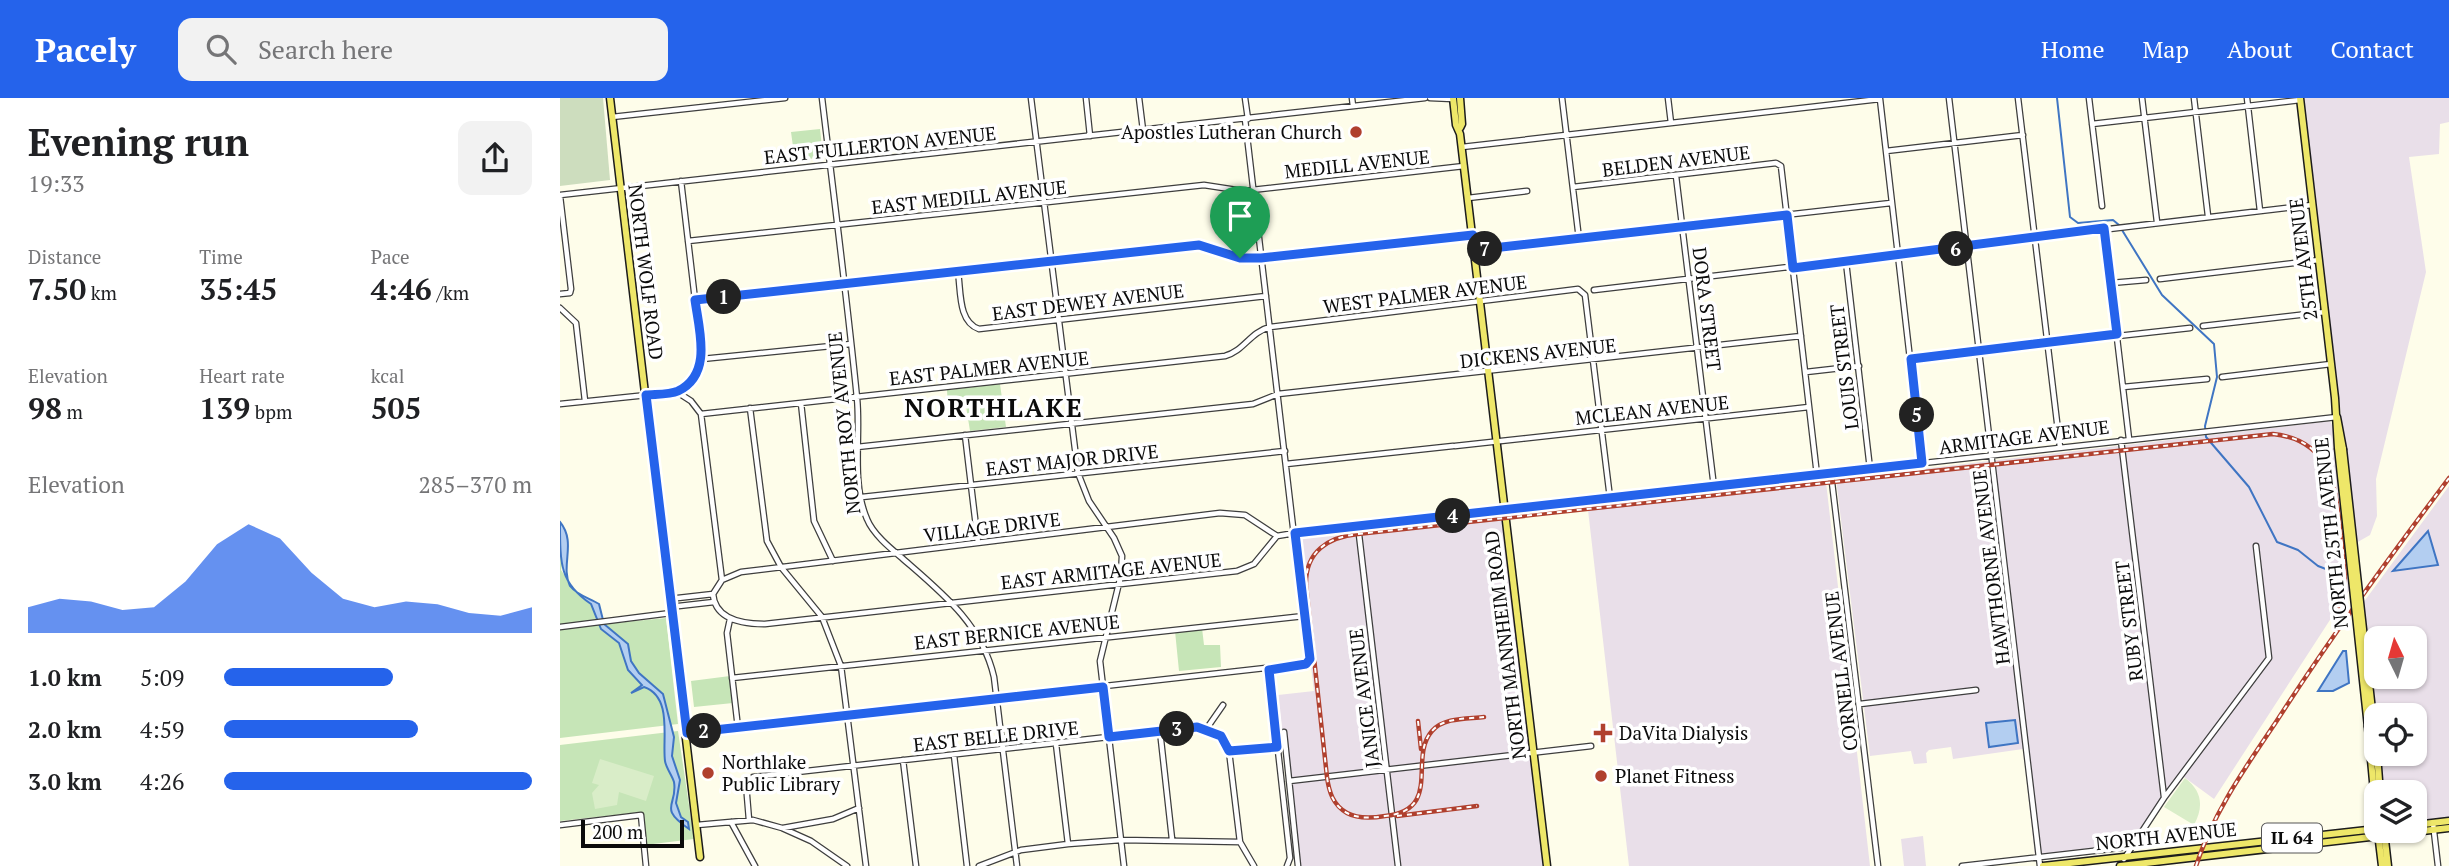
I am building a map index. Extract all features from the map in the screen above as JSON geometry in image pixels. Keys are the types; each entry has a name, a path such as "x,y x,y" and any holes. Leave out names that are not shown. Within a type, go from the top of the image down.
{"main road":[{"name":"NORTH WOLF ROAD","path":"610,98 701,866"},
{"name":"NORTH MANNHEIM ROAD","path":"1453,98 1456,125 1460,128"},
{"name":"NORTH MANNHEIM ROAD","path":"1459,98 1464,166 1547,866"},
{"name":"25TH AVENUE","path":"2300,99 2337,417"},
{"name":"NORTH 25TH AVENUE","path":"2337,417 2368,703"},
{"name":"NORTH AVENUE","path":"2427,827 2449,821"},
{"name":"NORTH AVENUE","path":"2427,826 2449,828"},
{"name":"NORTH AVENUE","path":"2042,866 2298,837 2329,838 2364,835"},
{"path":"2298,837 2299,846"},
{"name":"NORTH AVENUE","path":"2120,866 2299,846 2329,838"},
{"path":"2381,843 2382,866"},
{"path":"2382,843 2388,866"}],"street":[{"path":"612,117 785,98"},
{"name":"NORTH ROY AVENUE","path":"822,98 857,397 862,496 868,522 896,553 968,620 985,650 997,699 1017,866"},
{"path":"1031,98 1078,473 1089,501 1122,556 1119,584 1100,661 1124,866"},
{"path":"1086,98 1090,136"},
{"path":"1139,98 1143,130"},
{"path":"687,733 1269,670 1309,663 1253,190 1245,98"},
{"path":"1352,98 1353,106"},
{"name":"EAST FULLERTON AVENUE","path":"560,196 620,187 1353,106 1427,98 1459,98"},
{"path":"1562,98 1579,239"},
{"path":"1668,98 1671,123"},
{"name":"HAWTHORNE AVENUE","path":"1949,98 2042,866"},
{"path":"2018,98 2060,447"},
{"path":"2089,98 2102,206"},
{"path":"2142,98 2157,222"},
{"path":"2194,98 2208,216"},
{"path":"2247,98 2260,211"},
{"path":"1462,147 1879,99 1922,463"},
{"path":"2092,124 2300,99"},
{"path":"1886,151 2023,135"},
{"name":"BELDEN AVENUE","path":"1573,187 1776,163 1781,166 1787,215"},
{"name":"MEDILL AVENUE","path":"1253,190 1464,166"},
{"name":"DORA STREET","path":"1676,176 1714,487"},
{"path":"560,404 677,392 691,380 702,359 681,181"},
{"name":"EAST MEDILL AVENUE","path":"688,242 1204,185 1253,190"},
{"path":"1468,198 1527,191"},
{"path":"560,196 570,293 560,294"},
{"path":"1475,250 1891,203"},
{"path":"1594,290 2312,205"},
{"path":"1787,215 1817,475"},
{"path":"2104,228 2129,439"},
{"path":"695,300 1199,245 1240,258 1261,258 1473,235"},
{"path":"2160,279 2319,260"},
{"name":"LOUIS STREET","path":"1846,261 1870,469"},
{"name":"EAST DEWEY AVENUE","path":"958,272 964,316 971,326 984,329 1266,296"},
{"path":"2111,283 2146,280"},
{"name":"WEST PALMER AVENUE","path":"1270,327 1578,289 1583,291 1594,361"},
{"path":"560,308 574,319 584,401"},
{"path":"2203,327 2325,312"},
{"name":"EAST PALMER AVENUE","path":"701,414 1225,356 1239,350 1260,330 1270,327"},
{"path":"1911,359 2190,328"},
{"name":"DICKENS AVENUE","path":"858,447 1253,404 1278,394 1490,373 1801,336"},
{"path":"702,359 851,344"},
{"path":"1594,361 1610,498"},
{"path":"2222,377 2331,364"},
{"path":"1805,372 1859,366"},
{"path":"2123,387 2207,379"},
{"path":"677,392 691,401 701,414 722,580 713,594 714,602 730,619 727,634 738,728"},
{"path":"801,403 814,520 833,561"},
{"name":"MCLEAN AVENUE","path":"1498,442 1809,407"},
{"path":"750,408 764,528 781,567 822,617 841,666 866,866"},
{"name":"ARMITAGE AVENUE","path":"1505,510 2337,417"},
{"path":"965,435 978,543"},
{"name":"RUBY STREET","path":"2121,440 2164,798"},
{"path":"1286,464 1498,442"},
{"name":"EAST MAJOR DRIVE","path":"862,496 1285,451"},
{"name":"CORNELL AVENUE","path":"1831,474 1878,866"},
{"path":"1277,537 1505,510"},
{"name":"VILLAGE DRIVE","path":"722,580 733,573 1233,513 1254,520 1277,537"},
{"name":"JANICE AVENUE","path":"1358,526 1398,866"},
{"name":"EAST ARMITAGE AVENUE","path":"730,619 750,624 765,624 1248,568 1277,537"},
{"path":"2120,866 2129,847 2164,798 2269,658 2256,546"},
{"path":"560,627 601,622 670,607 713,594"},
{"path":"670,607 714,602"},
{"name":"EAST BERNICE AVENUE","path":"732,678 1304,616"},
{"path":"1269,670 1288,865"},
{"path":"1860,704 1976,690"},
{"path":"1223,705 1207,728 1221,736 1229,751 1240,842 1254,866"},
{"name":"EAST BELLE DRIVE","path":"749,820 746,784 750,777 1207,728"},
{"path":"1160,731 1172,839"},
{"path":"1283,732 1298,866"},
{"path":"1056,744 1068,844"},
{"path":"1289,781 1591,746"},
{"path":"1229,751 1277,747"},
{"path":"954,755 967,866"},
{"path":"903,760 916,866"},
{"path":"782,828 833,819 859,808"},
{"path":"560,825 641,815 645,866"},
{"path":"697,825 749,820 782,828 811,841 847,866"},
{"path":"731,822 755,866"},
{"path":"2434,826 2438,866"},
{"path":"979,866 1015,852 1068,844 1172,839 1240,842"},
{"name":"NORTH AVENUE","path":"1963,866 2129,847"}],"shaded area":[{"path":"2304,98 2449,98 2449,122 2440,124 2439,154 2409,157 2426,272 2376,479 2377,516 2370,535 2356,543"},
{"path":"2330,421 2333,427 2350,589 2214,799 2184,777 2132,848 2035,856 2023,749 1953,759 1951,747 1929,750 1926,753 1927,763 1914,764 1911,751 1870,756 1836,479"},
{"path":"1826,482 1870,866 1629,866 1588,510"},
{"path":"2449,486 2449,818 2427,820 2427,780 2382,780 2380,766 2427,766 2427,703 2373,703 2372,690 2427,690 2427,626 2365,626 2363,603"},
{"path":"1505,511 1547,866 1298,866 1278,695 1314,691 1295,533"},
{"path":"1923,836 1926,866 1904,866 1901,839"}],"green space":[{"path":"560,98 603,98 610,180 560,186"},
{"path":"820,129 823,157 795,161 791,132"},
{"path":"1000,384 1006,427 970,431 966,406 948,408 947,390"},
{"path":"560,521 567,540 561,570 575,591 599,604 604,624 666,618 678,724 560,738"},
{"path":"1202,628 1204,645 1220,645 1221,667 1179,671 1175,631"},
{"path":"730,676 733,703 694,707 691,681"},
{"path":"678,731 694,839 645,845 642,812 560,821 560,745"},
{"path":"600,759 654,776 646,801 619,792 617,805 595,809 592,793 599,785 592,783"},
{"path":"2185,778 2195,788 2200,799 2194,825 2164,807"}],"water":[{"path":"560,522 567,538 567,578 562,561"},
{"path":"2428,531 2438,565 2393,571"},
{"path":"577,592 599,604 604,624 628,644 631,661 639,673 663,694 674,737 672,756 680,780 676,803 681,817 688,822 689,829 679,822 671,811 674,782 665,761 663,709 659,700 653,692 644,687 631,693 642,685 628,670 619,643 601,629 591,604"},
{"path":"2343,651 2346,651 2349,683 2333,691 2318,691"},
{"path":"2015,720 2018,743 1989,747 1986,723"}],"waterway":[{"path":"2057,98 2070,217 2078,223 2113,220 2119,225"},
{"path":"2122,230 2162,295 2214,344 2217,377 2205,426 2206,437 2249,487 2277,542 2298,550 2318,566 2339,574"}],"railway":[{"path":"1484,717 1450,721 1432,731 1425,742 1419,794 1413,804 1403,812 1371,818 1351,815 1338,806 1327,777 1306,585 1307,573 1314,555 1329,542 1358,534 2273,434 2293,438 2308,446 2319,457 2333,485 2345,577 2342,595 2334,615"},
{"path":"2196,866 2211,828 2253,756 2382,568 2449,478"},
{"path":"1418,721 1421,749"},
{"path":"1397,816 1477,806"}],"place":[{"name":"Apostles Lutheran Church","path":"1356,132"},
{"name":"DaVita Dialysis","path":"1603,733"},
{"name":"Northlake Public Library","path":"708,773"},
{"name":"Planet Fitness","path":"1601,776"}],"district":[{"name":"NORTHLAKE","path":"994,408"}],"route":[{"path":"1787,215 1793,268 2104,228 2117,334 1911,359 1922,463 1295,533 1310,659 1306,664 1269,670 1277,747 1229,751 1221,736 1207,728 1197,727 1109,737 1103,687 687,733 646,395 677,392 697,372 702,359 695,300 1199,245 1240,258 1473,235 1475,250 1787,215"}]}
